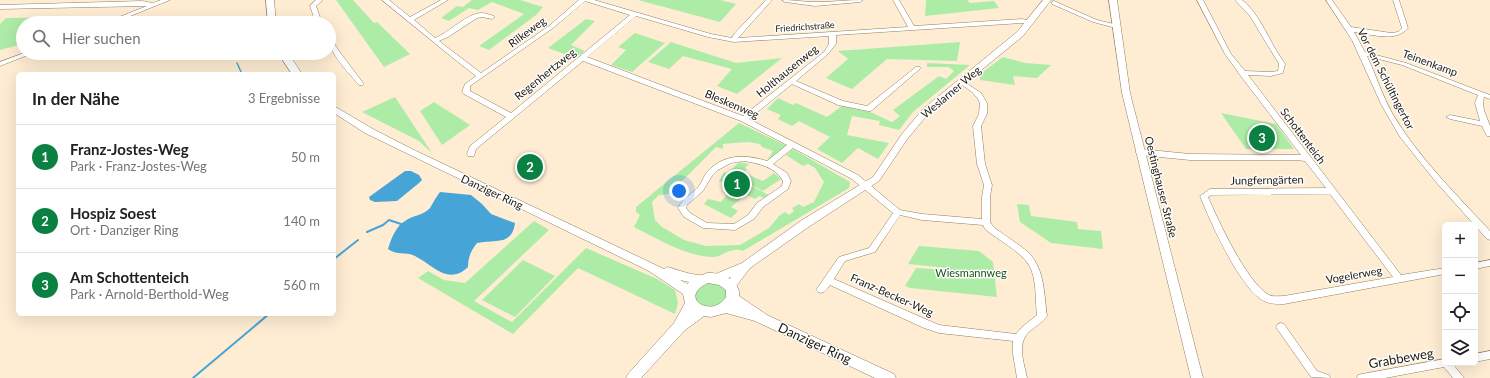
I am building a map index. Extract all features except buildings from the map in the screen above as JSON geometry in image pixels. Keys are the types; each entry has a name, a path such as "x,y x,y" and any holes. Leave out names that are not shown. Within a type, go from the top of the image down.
{"main road":[{"path":"270,0 271,16"},
{"path":"288,60 296,72"},
{"name":"Danziger Ring","path":"336,110 369,131 414,154 653,268 698,280"},
{"name":"Danziger Ring","path":"653,268 690,298"},
{"path":"679,327 690,298 692,286 698,280 717,278 725,282 731,292 724,308 710,312 702,311 690,298"},
{"name":"Danziger Ring","path":"731,292 762,319"},
{"name":"Danziger Ring","path":"724,308 762,319 889,378"},
{"path":"633,378 679,327 702,311"}],"street":[{"path":"125,16 167,0"},
{"path":"317,16 313,6 320,0"},
{"path":"385,0 460,61 481,76"},
{"path":"410,20 445,0"},
{"name":"Rilkeweg","path":"511,116 466,92 467,85 551,27 583,0"},
{"name":"Friedrichstraße","path":"587,0 710,36 734,40 1022,21 1029,22"},
{"path":"734,40 736,35 769,0"},
{"path":"786,0 815,4 860,0"},
{"path":"896,0 912,28"},
{"name":"Oestinghauser Straße","path":"1112,0 1126,93 1139,152 1197,378"},
{"name":"Schottenteich","path":"1200,0 1228,54 1241,73 1399,279"},
{"path":"1238,0 1247,6 1282,64 1281,72 1241,73"},
{"name":"Vor dem Schültingertor","path":"1329,0 1349,29 1362,53 1380,96 1405,140 1490,237"},
{"path":"1349,29 1391,35 1400,34 1405,28 1396,0"},
{"path":"1050,1 1094,21 1116,26"},
{"name":"Weslarner Weg","path":"717,278 746,265 806,223 833,207 858,195 882,172 905,136 926,111 1020,34 1029,22 1050,1"},
{"path":"0,7 142,3 154,5"},
{"name":"Regenhertzweg","path":"471,154 473,148 635,14"},
{"path":"435,40 446,36 475,16 482,15 492,17"},
{"name":"Holthausenweg","path":"744,119 826,53 833,46 834,40 832,34"},
{"path":"336,52 361,84"},
{"name":"Teinenkamp","path":"1362,53 1404,64 1490,96"},
{"path":"0,64 16,58"},
{"name":"Bleskenweg","path":"582,58 744,119 855,177 864,188 898,212"},
{"path":"791,80 841,103 868,109 918,68"},
{"path":"961,82 977,91 982,99 984,112 978,120 978,126 981,164 988,185 986,197 986,222 988,227 994,233 1027,257 1033,265 1036,273 1042,316 1018,338 1017,345 1022,378"},
{"path":"1482,94 1479,98 1478,107 1490,134"},
{"path":"1450,117 1485,124"},
{"path":"768,164 793,144"},
{"path":"1139,152 1190,157 1296,157 1307,159"},
{"path":"739,158 752,159 768,164 784,175 787,181 785,187 760,205 751,217 735,227 706,226 687,215 682,208 685,201 702,187 709,175 726,161 739,158"},
{"name":"Jungferngärten","path":"1268,299 1256,290 1224,242 1204,196 1210,192 1331,191"},
{"path":"898,212 922,217 986,222"},
{"name":"Franz-Becker-Weg","path":"821,290 842,259 872,250 898,212"},
{"path":"1478,265 1490,263"},
{"name":"Weslarner Weg","path":"731,292 746,265"},
{"name":"Vogelerweg","path":"1268,299 1284,300 1442,272"},
{"name":"Franz-Becker-Weg","path":"829,280 927,325 939,329 1018,338"},
{"path":"1280,327 1314,374 1325,378"},
{"path":"1478,357 1490,355"},
{"name":"Grabbeweg","path":"1362,378 1442,364"},
{"name":"Grabbeweg","path":"1449,366 1459,378"}],"green space":[{"path":"336,0 353,0 374,23 377,22 410,54 384,67"},
{"path":"472,0 520,0 543,7 536,15 489,50 479,46 524,14 492,2 478,10 469,8 449,21 441,18 457,6 463,7"},
{"path":"638,0 720,0 736,4 720,22"},
{"path":"926,0 967,0 970,3 994,1 999,8 925,16"},
{"path":"6,18 16,18 16,46 0,50 0,24"},
{"path":"586,19 595,21 571,45 585,51 575,58 548,48"},
{"path":"635,33 665,43 632,72 611,65 626,50 618,47"},
{"path":"671,42 736,63 782,58 737,94 717,86 732,69 683,56 669,69 648,62"},
{"path":"960,42 957,61 887,59 852,89 826,78 848,59 838,51"},
{"path":"1003,57 1025,63 1051,65 1037,78 1013,76 1015,85 980,80 980,74"},
{"path":"927,63 970,65 913,112 899,130 879,125 880,121 852,116 847,135 889,143 878,159 858,148 842,163 817,149 830,137 799,121 792,126 778,119 781,115 767,109 778,98 793,105 796,103 827,117 842,106 870,112 892,122 900,116 893,110 939,76 946,79 954,71 949,67 927,67"},
{"path":"395,97 432,153 419,141 362,112"},
{"path":"434,102 470,125 442,145 420,111"},
{"path":"1221,113 1276,124 1294,149 1246,149"},
{"path":"739,123 787,146 772,159 768,159 773,151 762,147 760,144 748,142 723,144 723,149 716,147 669,194 659,195 652,202 655,220 662,227 684,240 706,246 740,245 769,228 780,215 785,212 789,215 794,211 792,208 799,204 803,207 814,202 824,182 815,168 808,164 803,166 786,155 793,149 850,182 849,188 743,251 734,250 715,257 701,256 681,250 634,227 640,215 636,212 636,207"},
{"path":"739,162 749,164 745,168 747,169 744,173 763,181 774,173 781,179 763,191 728,173"},
{"path":"724,172 769,195 764,198 759,196 755,199 719,181"},
{"path":"731,190 744,196 731,207 738,211 731,218 704,204 708,199 721,202"},
{"path":"1017,204 1029,205 1031,216 1077,222 1078,229 1101,231 1103,249 1051,243 1020,222"},
{"path":"534,221 549,230 474,301 512,322 586,248 657,279 675,290 678,303 675,314 578,268 513,334 418,278 428,271 444,280 465,283"},
{"name":"Wiesmannweg","path":"919,246 979,251 993,262 997,297 910,288 905,286 916,268 947,270 947,268 908,264"},
{"path":"523,260 555,276 515,317 482,300"},
{"path":"716,282 728,291 727,300 713,309 697,305 693,292 699,284"}],"water":[{"path":"405,171 411,171 419,175 422,180 397,201 375,202 370,200 369,197"},
{"path":"440,192 471,195 491,214 515,223 510,235 506,238 502,240 477,243 470,254 468,267 454,275 441,272 415,256 388,249 396,229 408,219 427,211"}],"waterway":[{"path":"237,63 241,72"},
{"path":"367,232 383,225 389,220 401,224"},
{"path":"336,257 358,240"},
{"path":"193,378 267,316"}],"place":[{"name":"Am Schottenteich","path":"1262,138"},
{"name":"Hospiz Soest","path":"530,167"},
{"name":"Franz-Jostes-Weg","path":"737,184"}]}
